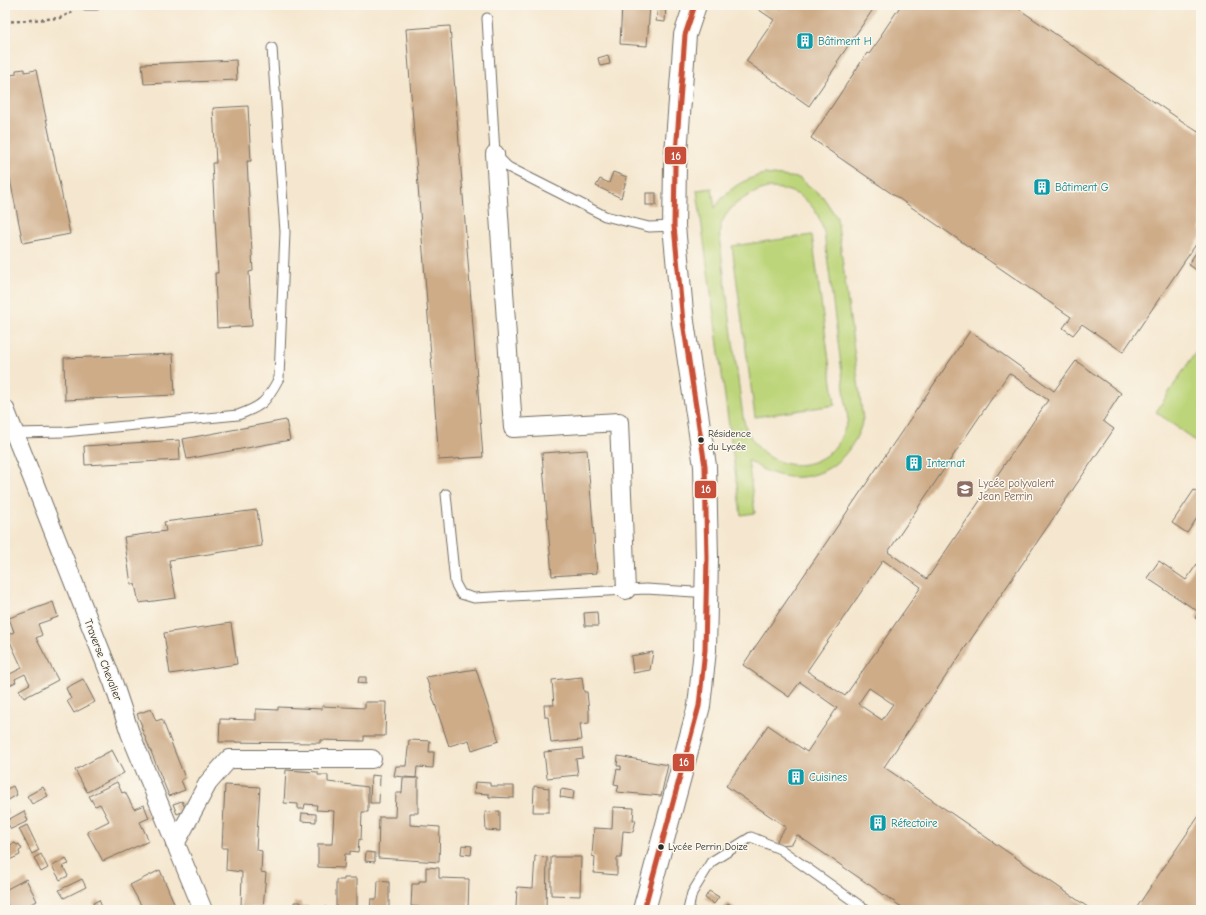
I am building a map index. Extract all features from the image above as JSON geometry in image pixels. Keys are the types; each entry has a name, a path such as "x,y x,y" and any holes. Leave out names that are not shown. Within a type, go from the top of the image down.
{"street":[{"path":"678,5 685,35"},
{"path":"644,910 699,706 705,650 707,590 705,466 683,322 674,226 675,166 685,35 695,5"},
{"path":"495,154 513,428 619,422 626,590"},
{"name":"Traverse Chevalier","path":"5,408 113,682 130,733 174,844 203,910"},
{"path":"174,844 208,783 229,759 372,759"}],"lane":[{"path":"487,18 495,154 508,167 605,216 649,227 674,226"},
{"path":"15,433 64,432 238,415 258,408 269,396 279,378 285,232 272,48"},
{"path":"446,494 455,583 461,594 474,598 626,590 682,592 707,590"},
{"path":"688,910 692,893 711,862 751,837 780,849 866,910"}],"path":[{"path":"5,22 60,18 90,5"}],"green space":[{"path":"764,174 799,178 823,197 837,218 863,420 849,449 840,460 815,474 801,477 785,476 766,471 748,460 755,513 741,515 697,190 712,188 715,208 730,190 742,182","holes":["767,188 797,194 804,199 811,205 821,221 824,232 848,420 840,440 830,453 812,462 798,465 786,464 763,452 754,442 747,430 743,417 720,244 721,225 728,212 734,206 746,197 760,190"]},
{"path":"812,235 835,405 755,417 732,246"},
{"path":"1201,344 1201,445 1156,412"}],"building":[{"path":"622,5 650,5 647,46 620,44"},
{"path":"658,5 666,5 665,22 656,21"},
{"name":"Bâtiment H","path":"752,5 774,5 781,9 784,5 876,5 809,106 746,61 774,20"},
{"name":"Bâtiment G","path":"901,5 1013,5 1198,132 1201,128 1201,237 1123,352 1082,324 1073,335 1063,328 1071,317 811,138 867,53 869,54 882,36 881,35"},
{"path":"450,26 483,457 439,460 406,29"},
{"path":"608,55 610,64 600,66 598,58"},
{"path":"236,60 237,80 144,84 142,64"},
{"path":"25,69 25,72 36,70 70,234 23,243 5,155 5,76 16,74 16,70"},
{"path":"248,106 251,161 247,161 253,271 249,272 252,326 217,328 215,273 218,273 212,163 216,163 213,108"},
{"path":"613,172 627,177 621,198 596,186 600,179 609,183"},
{"path":"646,193 656,193 656,205 646,205"},
{"path":"1201,246 1201,269 1199,272 1188,264"},
{"path":"970,331 1054,391 1076,361 1121,393 1103,421 1114,429 884,767 1092,910 906,910 797,835 792,844 778,844 777,840 786,827 726,786 768,725 807,752 837,708 800,682 789,697 743,665","holes":["1009,373 1048,400 927,579 888,552","883,560 921,587 845,696 807,671","869,688 893,704 882,720 858,704"]},
{"path":"173,354 175,395 65,400 64,358"},
{"path":"286,420 290,440 187,459 183,439"},
{"path":"179,440 180,460 85,465 84,446"},
{"path":"587,450 597,573 552,576 542,453"},
{"path":"1194,490 1201,494 1201,512 1187,533 1172,523"},
{"path":"257,510 262,546 169,560 176,598 139,603 135,584 131,584 124,537 166,531 164,522"},
{"path":"1201,558 1201,622 1195,618 1199,612 1147,578 1159,561 1186,580"},
{"path":"53,602 58,617 38,624 42,635 36,638 58,680 24,698 19,690 30,684 25,674 15,679 16,682 10,685 6,676 22,668 7,635 14,632 9,618"},
{"path":"597,612 598,626 585,626 584,613"},
{"path":"231,623 237,664 170,674 164,633"},
{"path":"653,652 650,670 633,673 631,656"},
{"path":"476,669 499,741 472,750 469,740 449,746 426,677"},
{"path":"359,677 366,677 366,684 358,683"},
{"path":"582,677 584,692 587,692 589,723 580,724 582,740 551,743 548,717 545,717 544,705 554,705 552,680"},
{"path":"83,679 95,702 74,713 67,701 71,699 66,688"},
{"path":"365,702 386,702 385,736 364,736 364,741 320,740 320,743 219,742 220,719 256,720 256,709 278,710 278,707 322,709 322,706 365,708"},
{"path":"151,709 156,721 162,719 185,778 181,780 185,790 169,796 137,714"},
{"path":"409,740 430,741 429,752 434,752 433,768 417,767 416,778 394,776 396,766 406,766"},
{"path":"582,748 583,758 576,759 578,775 547,778 544,752"},
{"path":"112,750 124,773 87,792 75,770"},
{"path":"618,756 668,765 661,796 617,792 619,785 614,784 617,769 621,770 621,766 617,766"},
{"path":"286,770 318,772 318,775 328,775 328,782 368,787 368,812 362,812 361,840 359,839 358,852 350,851 350,854 345,854 344,868 318,867 318,844 332,844 334,811 316,810 317,805 305,804 304,809 298,809 298,804 284,803"},
{"path":"371,775 380,776 379,803 370,803"},
{"path":"403,778 418,778 418,813 410,813 410,825 440,827 439,862 378,858 379,817 395,817 396,793 402,793"},
{"path":"117,782 122,793 125,792 134,809 144,805 149,818 140,822 149,841 103,861 87,832 109,821 100,804 95,806 89,796"},
{"path":"475,782 490,783 490,786 514,786 514,798 489,797 489,794 474,793"},
{"path":"225,785 260,787 256,850 262,851 261,872 266,873 263,908 241,907 242,872 226,870 227,848 222,848"},
{"path":"13,786 17,795 5,802 5,790"},
{"path":"534,786 549,788 549,812 533,812"},
{"path":"43,787 48,796 32,804 27,796"},
{"path":"561,789 574,791 573,799 560,797"},
{"path":"182,801 186,810 177,814 173,804"},
{"path":"5,805 9,813 5,817"},
{"path":"613,807 634,808 633,820 636,820 633,832 623,831 621,858 617,858 617,875 594,873 595,857 592,856 594,828 612,829"},
{"path":"24,811 28,821 11,829 6,821"},
{"path":"500,811 500,831 486,830 485,812"},
{"path":"302,813 316,814 316,822 301,821"},
{"path":"1201,813 1201,910 1135,910 1162,870"},
{"path":"27,825 39,850 32,854 19,829"},
{"path":"15,843 17,845 19,844 22,849 19,851 20,855 7,861 5,851 11,848 10,845"},
{"path":"462,845 472,846 471,855 461,854"},
{"path":"366,852 375,853 375,862 365,861"},
{"path":"41,854 48,868 41,872 34,858"},
{"path":"535,856 547,857 546,910 513,910 513,908 516,908 517,887 533,888"},
{"path":"551,857 581,857 580,896 551,895"},
{"path":"66,859 69,864 63,866 68,876 60,880 52,866"},
{"path":"426,867 439,868 439,878 469,879 468,910 421,910 419,907 411,906 412,884 419,884 419,881 426,881"},
{"path":"160,870 177,910 141,910 139,906 141,905 130,885"},
{"path":"344,878 357,878 357,910 336,910 336,880 344,880"},
{"path":"26,879 37,901 31,904 34,910 5,910 5,907 8,906 5,900 5,884 7,889"},
{"path":"82,879 86,887 64,898 59,890"},
{"path":"378,881 389,882 389,910 370,910 371,899 377,899"},
{"path":"709,891 719,897 714,904 705,898"},
{"path":"99,900 103,910 96,910 93,903"},
{"path":"294,902 301,902 301,906 308,906 307,910 294,910"},
{"path":"728,903 735,908 738,910 722,910"},
{"path":"315,907 326,907 326,910 315,910"}],"transit line":[{"name":"16","path":"644,910 699,706 705,650 707,558 705,466 683,322 674,226 675,166 685,35 695,5"}],"place":[{"name":"Bâtiment H","path":"805,41"},
{"name":"Bâtiment G","path":"1042,187"},
{"name":"Résidence du Lycée","path":"701,440"},
{"name":"Internat","path":"914,463"},
{"name":"Lycée polyvalent Jean Perrin","path":"965,489"},
{"name":"Cuisines","path":"796,777"},
{"name":"Réfectoire","path":"878,823"},
{"name":"Lycée Perrin Doize","path":"661,847"}]}
